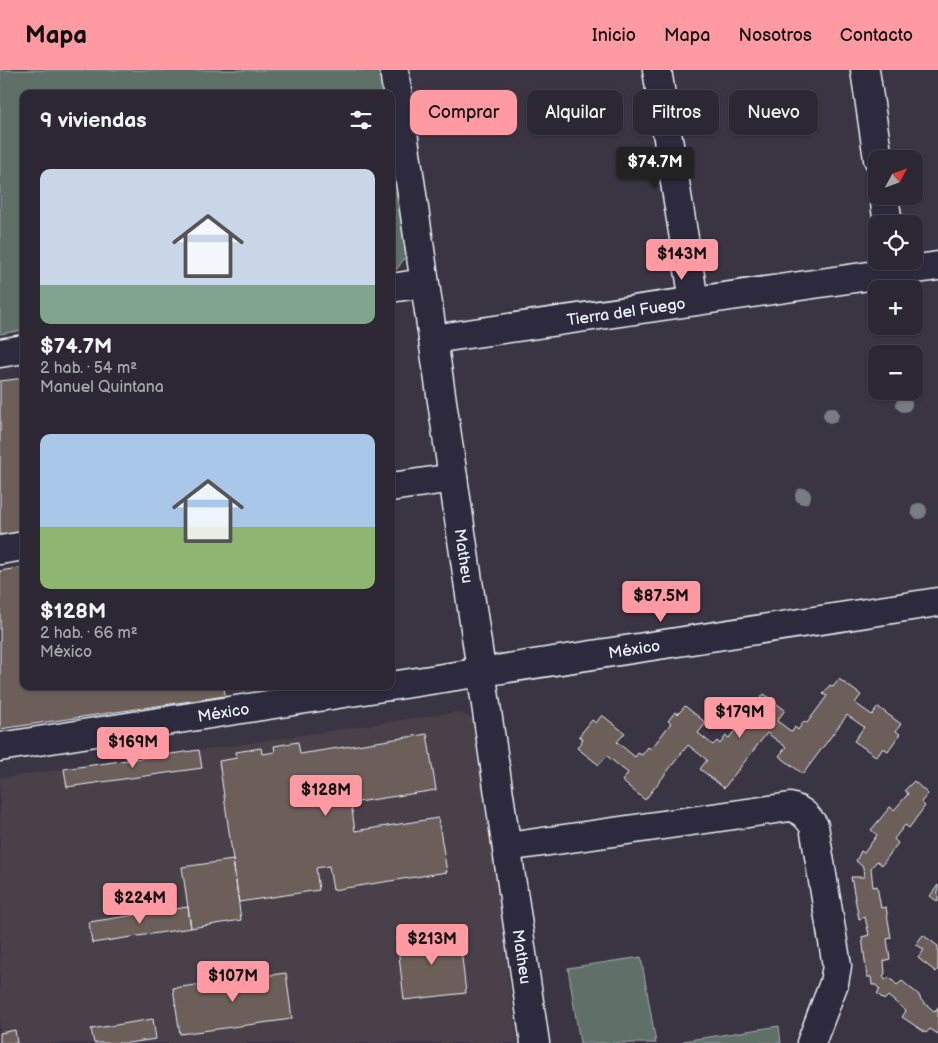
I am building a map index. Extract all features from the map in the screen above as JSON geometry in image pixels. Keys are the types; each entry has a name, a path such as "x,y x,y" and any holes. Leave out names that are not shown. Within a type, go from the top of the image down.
{"street":[{"name":"Matheu","path":"394,70 535,1043"},
{"path":"657,70 694,301"},
{"path":"865,70 877,150"},
{"name":"Tierra del Fuego","path":"923,266 938,266"},
{"name":"Tierra del Fuego","path":"433,339 694,301 876,270"},
{"path":"395,287 424,283"},
{"path":"0,353 20,350"},
{"path":"395,486 453,478"},
{"path":"0,550 20,547"},
{"name":"México","path":"395,685 938,602"},
{"name":"México","path":"0,746 364,690"},
{"path":"507,848 790,807 798,810 807,816 814,826 837,966 834,983 810,1043"}],"shaded area":[{"path":"456,712 473,719 517,1043 0,1043 0,778"}],"green space":[{"path":"0,70 383,70 386,90 20,90 20,331 0,334"},
{"path":"395,170 406,256 395,269"},
{"path":"641,957 656,1043 580,1043 568,968"},
{"path":"779,1026 781,1043 683,1043 683,1041"}],"building":[{"path":"20,378 20,538 0,541 0,381"},
{"path":"20,568 20,690 224,690 225,696 0,729 0,571"},
{"path":"839,679 861,695 855,703 872,715 878,707 901,724 896,731 900,734 888,751 883,748 877,757 854,741 864,727 847,715 803,774 779,756 786,747 767,733 724,788 700,769 707,760 688,745 645,800 622,781 628,773 607,756 599,765 577,748 583,739 579,736 592,720 596,723 602,715 625,733 617,742 635,757 638,753 642,755 648,747 651,749 671,723 668,721 675,712 678,714 685,706 706,723 698,733 713,745 717,741 720,744 726,736 729,738 750,711 747,709 754,700 757,702 764,694 785,710 777,721 792,732 795,727 798,730 804,721 807,723 827,696 823,694 830,685 833,687"},
{"path":"427,734 436,790 351,803 355,831 438,818 447,872 333,890 329,866 316,868 319,890 239,902 219,761 237,758 236,752 261,748 262,754 275,752 274,746 298,742 300,754"},
{"path":"199,750 202,768 67,787 64,769"},
{"path":"914,781 928,794 921,802 925,806 909,828 905,825 894,839 898,843 882,865 877,861 871,868 873,887 877,886 881,908 886,907 891,938 887,939 890,959 884,961 885,974 883,976 885,980 889,977 897,985 902,981 935,1012 938,1007 938,1034 930,1029 926,1033 902,1017 906,1011 888,996 884,1000 877,993 880,990 876,985 872,985 871,977 867,977 862,937 869,935 865,917 859,919 851,877 864,877 863,867 856,861 861,851 864,853 877,835 871,830 890,807 894,810 908,794 905,790"},
{"path":"233,860 241,920 191,928 182,867"},
{"path":"938,885 938,902 930,896"},
{"path":"188,907 191,928 92,943 89,922"},
{"path":"459,931 466,993 404,1000 397,938"},
{"path":"923,935 938,946 938,969 936,972 918,958 924,950 916,944"},
{"path":"286,973 292,1019 180,1034 173,988"},
{"path":"153,1019 156,1039 128,1043 94,1043 91,1029"},
{"path":"15,1030 17,1043 0,1043 0,1033"}]}
